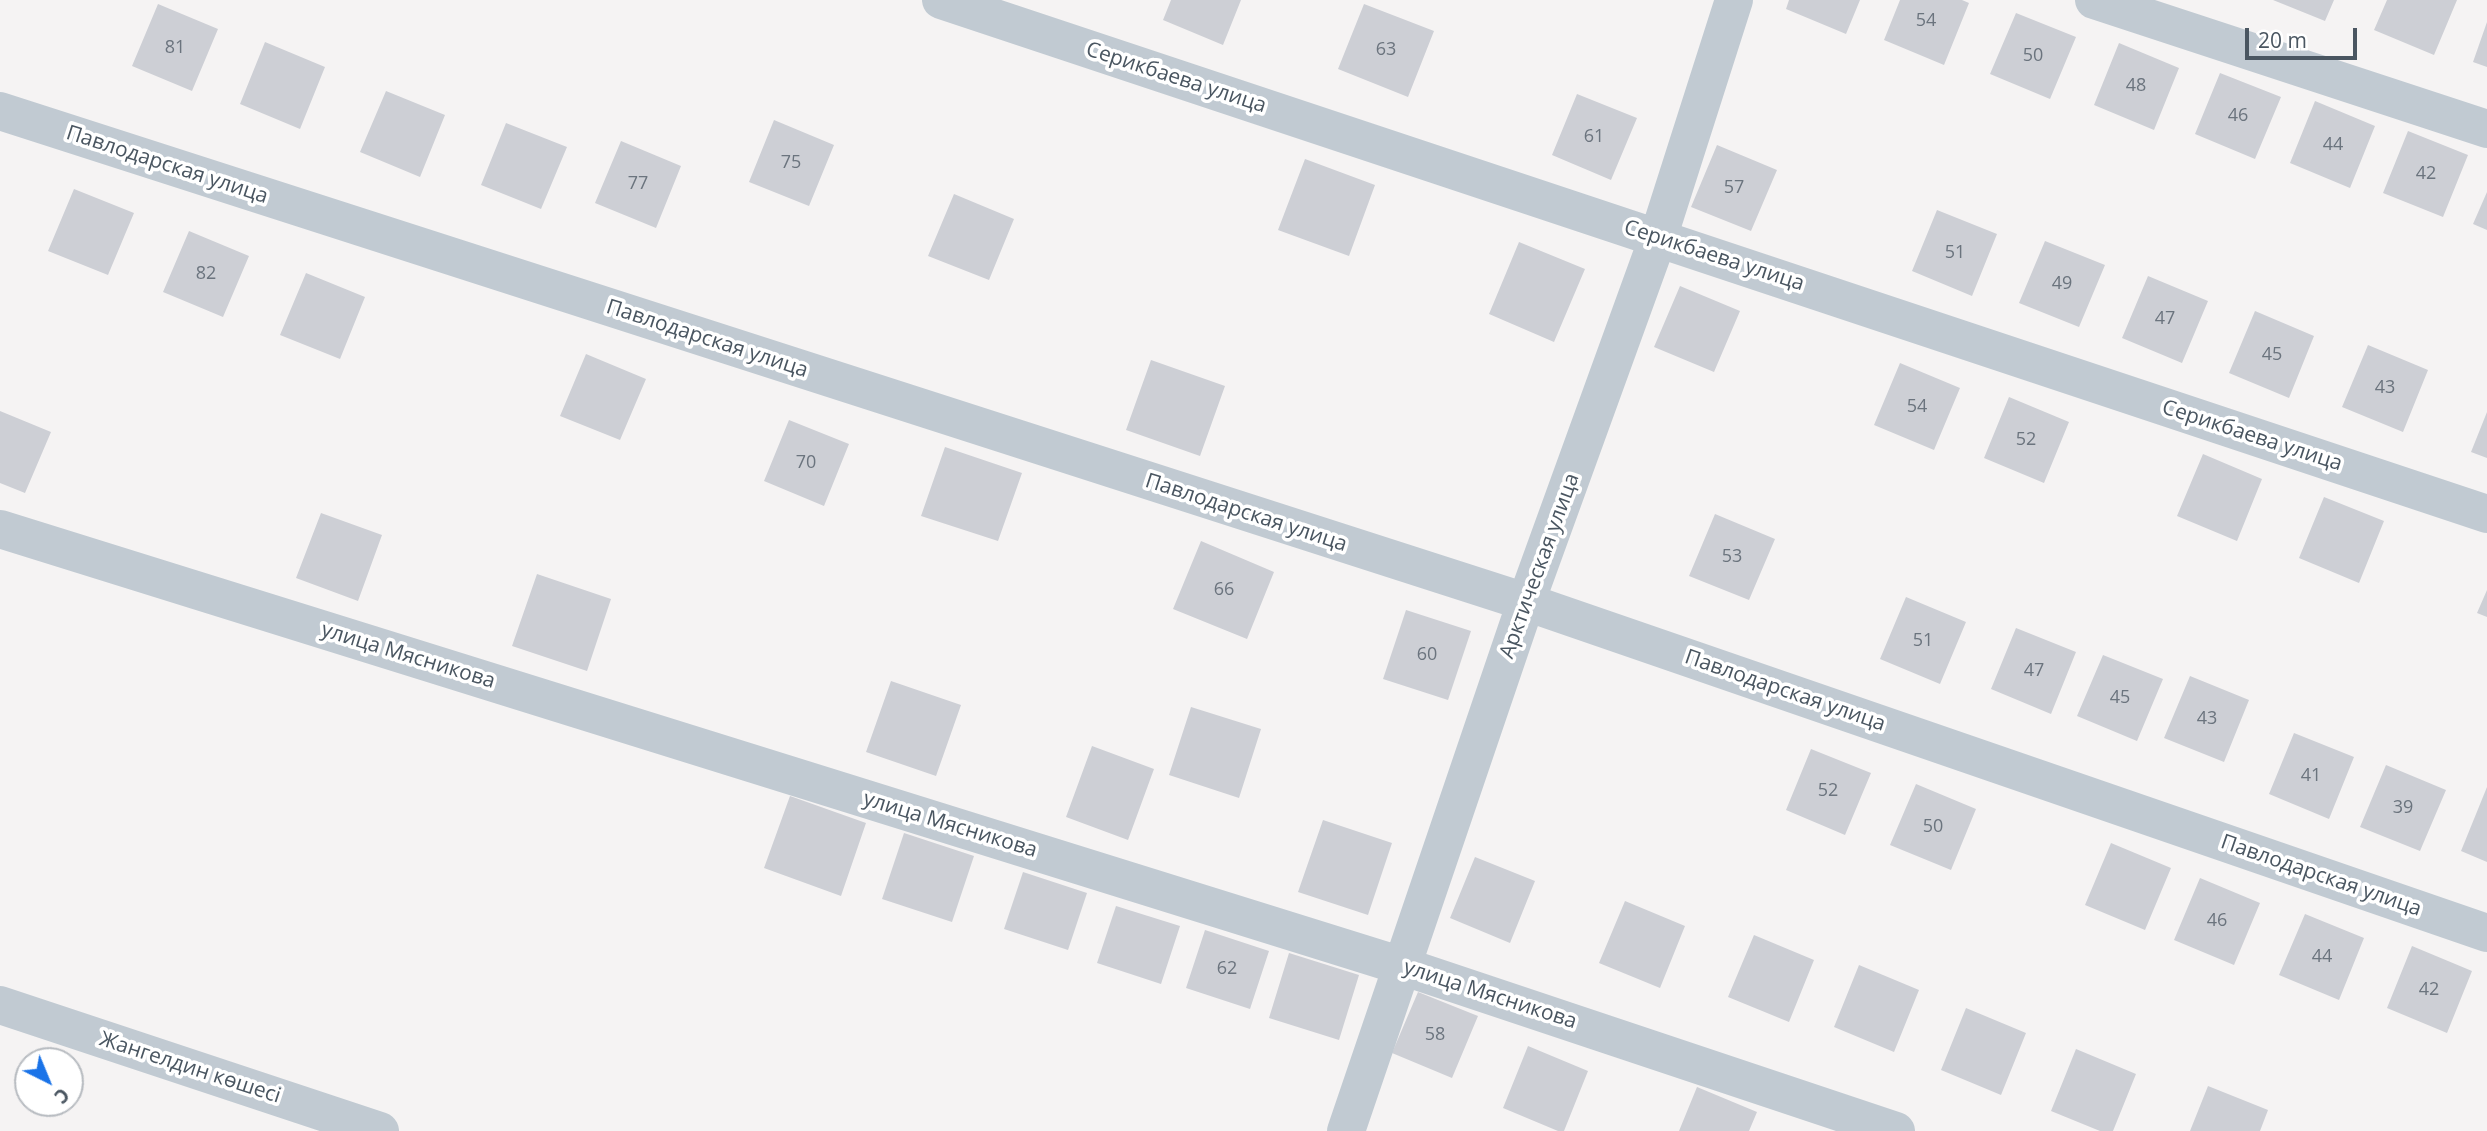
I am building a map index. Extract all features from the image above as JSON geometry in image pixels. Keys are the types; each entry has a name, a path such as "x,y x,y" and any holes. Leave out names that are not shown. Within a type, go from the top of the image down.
{"street":[{"name":"Серикбаева улица","path":"941,0 2487,514"},
{"name":"Арктическая улица","path":"1346,1131 1526,602 1658,237 1734,0"},
{"path":"2094,0 2487,129"},
{"name":"Павлодарская улица","path":"0,111 1526,602 2487,933"},
{"name":"улица Мясникова","path":"0,529 1402,966 1896,1131"},
{"name":"Жангелдин көшесі","path":"0,1005 380,1131"}],"building":[{"path":"1171,0 1241,0 1223,45 1163,20"},
{"path":"1789,0 1860,0 1846,34 1786,9"},
{"path":"1900,0 1962,0 1969,3 1944,65 1884,40"},
{"path":"2273,0 2334,0 2325,21"},
{"path":"2387,0 2457,0 2434,55 2374,30"},
{"path":"158,4 218,29 192,91 132,66"},
{"path":"1364,4 1434,31 1408,97 1338,69"},
{"path":"2016,13 2076,37 2050,99 1990,74"},
{"path":"2487,22 2487,67 2473,62"},
{"path":"265,42 325,67 300,129 240,104"},
{"path":"2119,43 2179,68 2154,130 2094,105"},
{"path":"2220,73 2281,97 2255,159 2195,134"},
{"path":"386,91 445,115 420,177 360,152"},
{"path":"1577,94 1637,118 1611,180 1552,155"},
{"path":"2315,101 2375,126 2350,188 2290,163"},
{"path":"774,120 834,145 809,206 749,182"},
{"path":"506,123 567,147 541,209 481,185"},
{"path":"2408,131 2468,155 2443,217 2383,193"},
{"path":"621,141 681,166 656,228 595,203"},
{"path":"1717,145 1777,170 1751,231 1691,207"},
{"path":"1305,159 1375,185 1349,256 1278,230"},
{"path":"74,189 134,213 108,275 48,251"},
{"path":"2487,192 2487,230 2473,224"},
{"path":"954,194 1014,219 989,280 928,256"},
{"path":"1937,210 1997,234 1972,296 1912,271"},
{"path":"189,231 249,256 223,317 163,292"},
{"path":"2045,241 2105,265 2079,327 2019,303"},
{"path":"1519,242 1585,269 1554,342 1489,314"},
{"path":"306,273 365,297 340,359 280,335"},
{"path":"2148,276 2208,301 2182,363 2122,338"},
{"path":"1680,286 1740,311 1714,372 1654,347"},
{"path":"2255,311 2314,336 2289,398 2229,373"},
{"path":"2368,345 2428,370 2403,432 2342,407"},
{"path":"586,354 646,379 620,440 560,416"},
{"path":"1151,360 1225,386 1200,456 1126,430"},
{"path":"1900,363 1960,388 1934,450 1874,425"},
{"path":"2009,397 2069,422 2044,483 1984,458"},
{"path":"0,411 51,432 25,493 0,483"},
{"path":"2487,412 2487,458 2471,452"},
{"path":"789,420 849,444 824,506 764,481"},
{"path":"945,447 1022,473 998,541 921,516"},
{"path":"2203,454 2262,479 2237,541 2177,516"},
{"path":"2324,497 2384,521 2359,583 2299,558"},
{"path":"321,513 382,535 358,601 296,578"},
{"path":"1715,514 1775,539 1749,600 1689,576"},
{"path":"1201,541 1274,572 1247,639 1173,609"},
{"path":"537,574 611,599 587,671 512,646"},
{"path":"2487,590 2487,617 2477,613"},
{"path":"1906,597 1966,622 1940,684 1880,659"},
{"path":"1406,610 1471,631 1448,700 1383,679"},
{"path":"2016,628 2076,652 2051,714 1991,689"},
{"path":"2103,655 2163,679 2137,741 2077,716"},
{"path":"2190,676 2249,700 2224,762 2164,738"},
{"path":"891,681 961,705 936,776 866,752"},
{"path":"1191,707 1261,729 1239,798 1169,775"},
{"path":"2294,733 2354,757 2329,819 2269,794"},
{"path":"1092,746 1154,769 1128,840 1066,817"},
{"path":"1811,749 1871,773 1845,835 1786,810"},
{"path":"2386,765 2446,790 2420,851 2360,827"},
{"path":"1916,784 1976,809 1951,870 1890,845"},
{"path":"2487,787 2487,862 2461,851"},
{"path":"790,796 866,823 841,896 764,868"},
{"path":"1323,820 1392,843 1368,915 1298,892"},
{"path":"904,833 974,856 952,922 882,899"},
{"path":"2111,843 2171,868 2145,930 2085,905"},
{"path":"1475,857 1535,881 1510,943 1450,918"},
{"path":"1023,872 1087,893 1068,950 1004,929"},
{"path":"2200,878 2260,903 2234,965 2174,940"},
{"path":"1625,901 1685,926 1660,988 1599,963"},
{"path":"1116,906 1180,926 1161,984 1097,963"},
{"path":"2305,914 2364,938 2339,1000 2279,975"},
{"path":"1205,930 1269,951 1250,1009 1186,988"},
{"path":"1754,935 1814,960 1789,1022 1728,997"},
{"path":"2412,946 2472,971 2447,1033 2387,1008"},
{"path":"1289,953 1359,975 1339,1040 1269,1018"},
{"path":"1859,965 1919,990 1894,1052 1834,1027"},
{"path":"1418,992 1478,1016 1452,1078 1392,1053"},
{"path":"1966,1008 2026,1033 2001,1095 1941,1070"},
{"path":"1528,1046 1588,1071 1564,1131 1558,1131 1503,1108"},
{"path":"2076,1049 2136,1074 2113,1131 2100,1131 2051,1111"},
{"path":"2208,1086 2268,1110 2260,1131 2190,1131"},
{"path":"1697,1087 1757,1112 1749,1131 1679,1131"}]}
